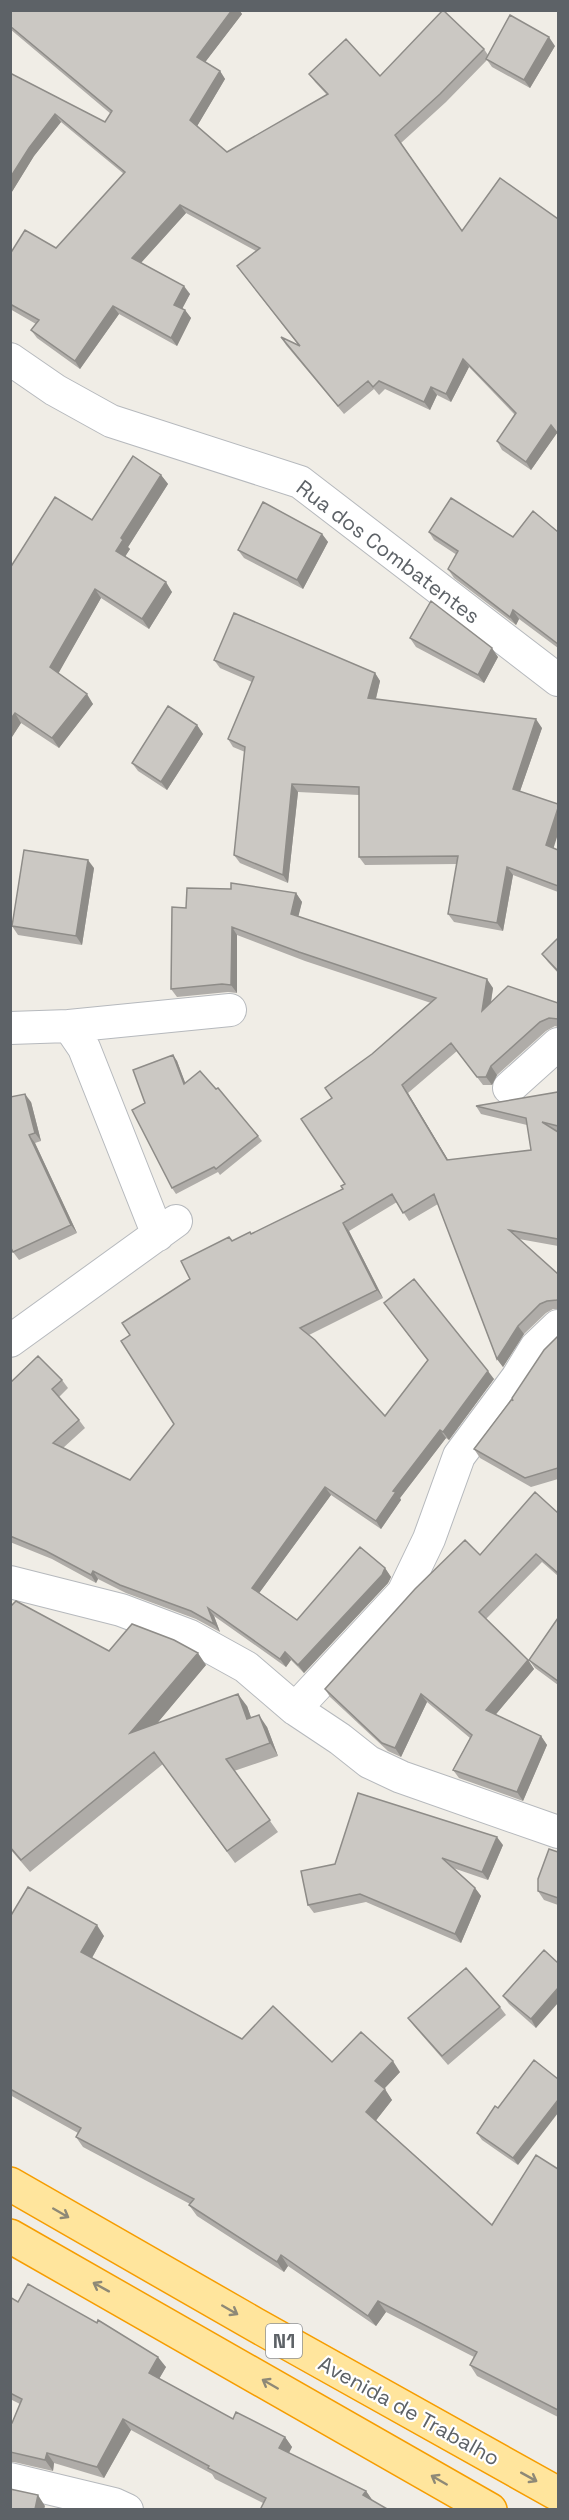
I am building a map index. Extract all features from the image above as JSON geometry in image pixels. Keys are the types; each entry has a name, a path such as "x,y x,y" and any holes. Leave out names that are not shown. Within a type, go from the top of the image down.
{"highway":[{"name":"Avenida de Trabalho","path":"10,2184 558,2494"},
{"name":"Avenida de Trabalho","path":"10,2236 490,2510"},
{"path":"170,2327 194,2289"}],"street":[{"name":"Rua dos Combatentes","path":"10,359 56,390 111,422 300,482 558,680"},
{"path":"10,1028 69,1026 231,1010"},
{"path":"10,1341 167,1228 84,1048 69,1026"},
{"path":"509,1088 558,1044"},
{"path":"295,1709 403,1593 429,1539 459,1456 517,1378 536,1347 558,1326"},
{"path":"10,1582 122,1610 190,1636 246,1667 295,1709 369,1762 422,1784 558,1832"},
{"path":"10,2479 114,2504 126,2510"}],"building":[{"path":"10,10 232,10 197,57 220,71 190,120 227,152 328,94 309,74 346,39 380,76 443,10 484,49 395,135 462,231 500,178 558,219 558,434 551,425 526,462 497,441 516,413 463,359 446,394 431,387 424,402 379,381 373,387 368,381 338,406 281,337 300,346 237,266 260,248 180,205 132,258 184,286 174,305 185,310 171,338 113,306 75,361 31,330 39,320 10,304 10,254 25,230 56,248 125,172 55,114 10,178 10,73 105,122 112,111 10,26"},
{"path":"510,15 549,37 524,80 486,59"},
{"path":"133,456 161,475 121,538 123,540 116,551 166,582 142,619 95,589 50,667 87,694 52,738 15,713 10,720 10,568 55,497 92,520"},
{"path":"451,498 513,537 533,511 558,532 558,644 513,610 510,617 448,569 458,551 429,532"},
{"path":"263,502 322,534 297,580 238,550"},
{"path":"431,601 492,648 478,675 410,638"},
{"path":"234,613 375,673 368,698 536,719 513,789 558,804 546,845 558,850 558,886 507,867 497,923 448,914 458,856 359,857 359,787 292,784 283,875 234,855 245,747 228,739 254,677 214,660"},
{"path":"168,706 197,725 161,782 132,763"},
{"path":"24,850 88,860 76,936 12,926"},
{"path":"231,883 296,893 291,914 487,979 482,1011 508,986 558,1003 558,1019 549,1018 540,1022 491,1066 486,1077 477,1077 451,1043 402,1085 447,1160 531,1150 526,1118 476,1106 558,1092 558,1126 542,1122 558,1132 558,1239 509,1230 558,1274 558,1299 540,1304 518,1326 497,1359 434,1194 403,1213 392,1194 343,1223 377,1290 300,1328 315,1340 385,1416 428,1360 384,1303 414,1279 488,1371 443,1432 440,1430 393,1491 396,1492 376,1521 325,1487 252,1588 297,1620 360,1547 385,1568 382,1575 298,1665 285,1652 280,1659 208,1608 214,1624 191,1611 120,1585 93,1571 91,1575 46,1551 10,1536 10,1383 38,1356 62,1380 52,1389 79,1420 53,1443 130,1480 174,1424 121,1341 130,1335 122,1323 190,1279 181,1261 229,1237 232,1241 250,1232 251,1234 343,1189 341,1186 345,1184 301,1119 332,1098 325,1088 372,1054 436,998 232,927 231,985 171,989 172,907 186,908 187,888 231,889"},
{"path":"558,938 558,971 542,954"},
{"path":"173,1055 184,1084 200,1071 216,1089 218,1088 258,1136 216,1169 214,1167 172,1188 132,1110 145,1103 133,1070"},
{"path":"25,1094 35,1133 29,1135 71,1225 13,1252 10,1246 10,1097"},
{"path":"558,1336 558,1468 525,1478 474,1449 512,1399 513,1401 512,1398 544,1350"},
{"path":"535,1492 558,1513 558,1573 536,1554 479,1612 528,1660 486,1710 541,1736 517,1792 453,1770 472,1735 421,1694 395,1748 382,1743 325,1689 415,1589 465,1540 480,1555"},
{"path":"16,1601 109,1651 132,1624 174,1640 198,1653 130,1733 238,1694 247,1719 259,1715 270,1743 226,1759 270,1820 227,1851 154,1752 21,1860 10,1847 10,1607"},
{"path":"558,1618 558,1681 529,1660"},
{"path":"358,1793 497,1837 482,1872 442,1858 475,1888 455,1934 360,1894 308,1905 301,1871 335,1864"},
{"path":"549,1849 558,1852 558,1898 538,1891 538,1879"},
{"path":"28,1887 97,1925 81,1952 242,2039 273,2006 332,2062 361,2032 393,2061 375,2081 385,2089 366,2112 492,2225 536,2155 558,2169 558,2410 470,2365 477,2352 378,2301 368,2316 281,2255 277,2262 189,2205 194,2199 76,2137 81,2128 10,2089 10,1917"},
{"path":"544,1950 558,1963 558,1988 531,2019 503,1996"},
{"path":"466,1968 500,2007 442,2056 408,2018"},
{"path":"534,2060 558,2079 558,2100 513,2158 477,2133 495,2106 498,2108"},
{"path":"28,2284 97,2323 98,2320 158,2357 149,2373 233,2419 236,2412 285,2437 279,2448 366,2491 363,2495 389,2510 260,2510 266,2498 123,2419 97,2467 47,2453 45,2460 10,2452 10,2423 22,2399 10,2393 10,2297 18,2302"},
{"path":"10,2489 38,2495 35,2509 37,2510 10,2510"}]}
